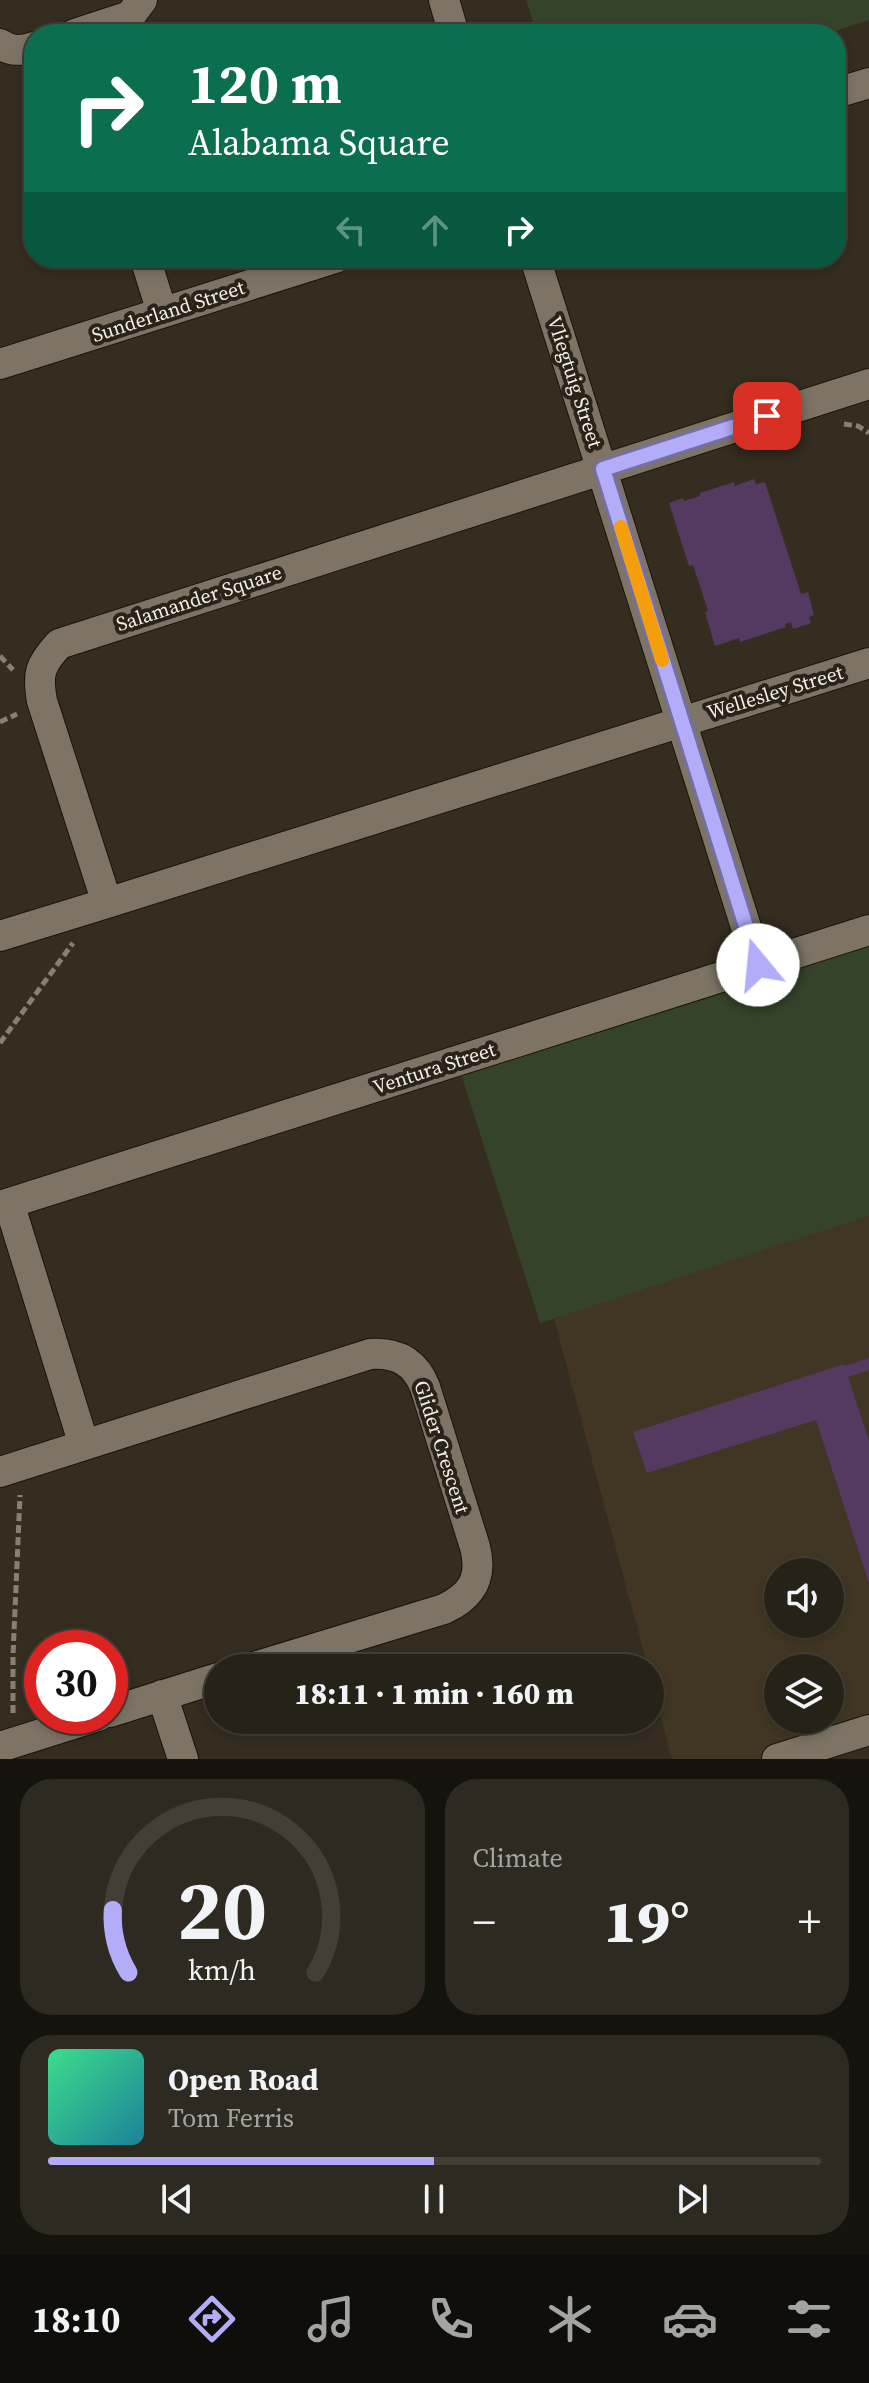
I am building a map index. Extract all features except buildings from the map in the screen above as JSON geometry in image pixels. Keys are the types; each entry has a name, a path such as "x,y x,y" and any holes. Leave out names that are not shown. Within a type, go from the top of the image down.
{"street":[{"path":"106,24 130,16 142,0"},
{"path":"444,0 451,24"},
{"path":"0,44 24,49"},
{"path":"846,90 869,83"},
{"path":"148,268 162,312"},
{"name":"Sunderland Street","path":"0,364 303,268"},
{"name":"Vliegtuig Street","path":"538,268 758,965"},
{"name":"Salamander Square","path":"107,903 38,682 42,663 59,644 869,384"},
{"name":"Wellesley Street","path":"681,721 869,663"},
{"path":"0,936 681,721"},
{"name":"Ventura Street","path":"5,1204 869,930"},
{"path":"5,1204 84,1445"},
{"name":"Glider Crescent","path":"8,1469 370,1354 397,1356 416,1370 425,1387 475,1547 478,1570 475,1581 457,1603 444,1609 297,1654"},
{"path":"128,1706 204,1682"},
{"path":"162,1695 183,1759"},
{"path":"777,1759 869,1730"},
{"path":"11,1744 42,1734"}],"path":[{"path":"0,1043 76,940"},
{"path":"8,1469 20,1498 11,1744"}],"shaded area":[{"path":"869,945 869,1730 777,1759 672,1759 664,1729 664,1654 644,1654 554,1319 540,1323"}],"green space":[{"path":"526,0 869,0 869,20 846,27 846,24 534,24"},
{"path":"869,945 869,1216 540,1323 461,1074"}],"slow traffic":[{"path":"621,527 662,660"}],"route":[{"path":"758,965 603,469 767,416"}]}
